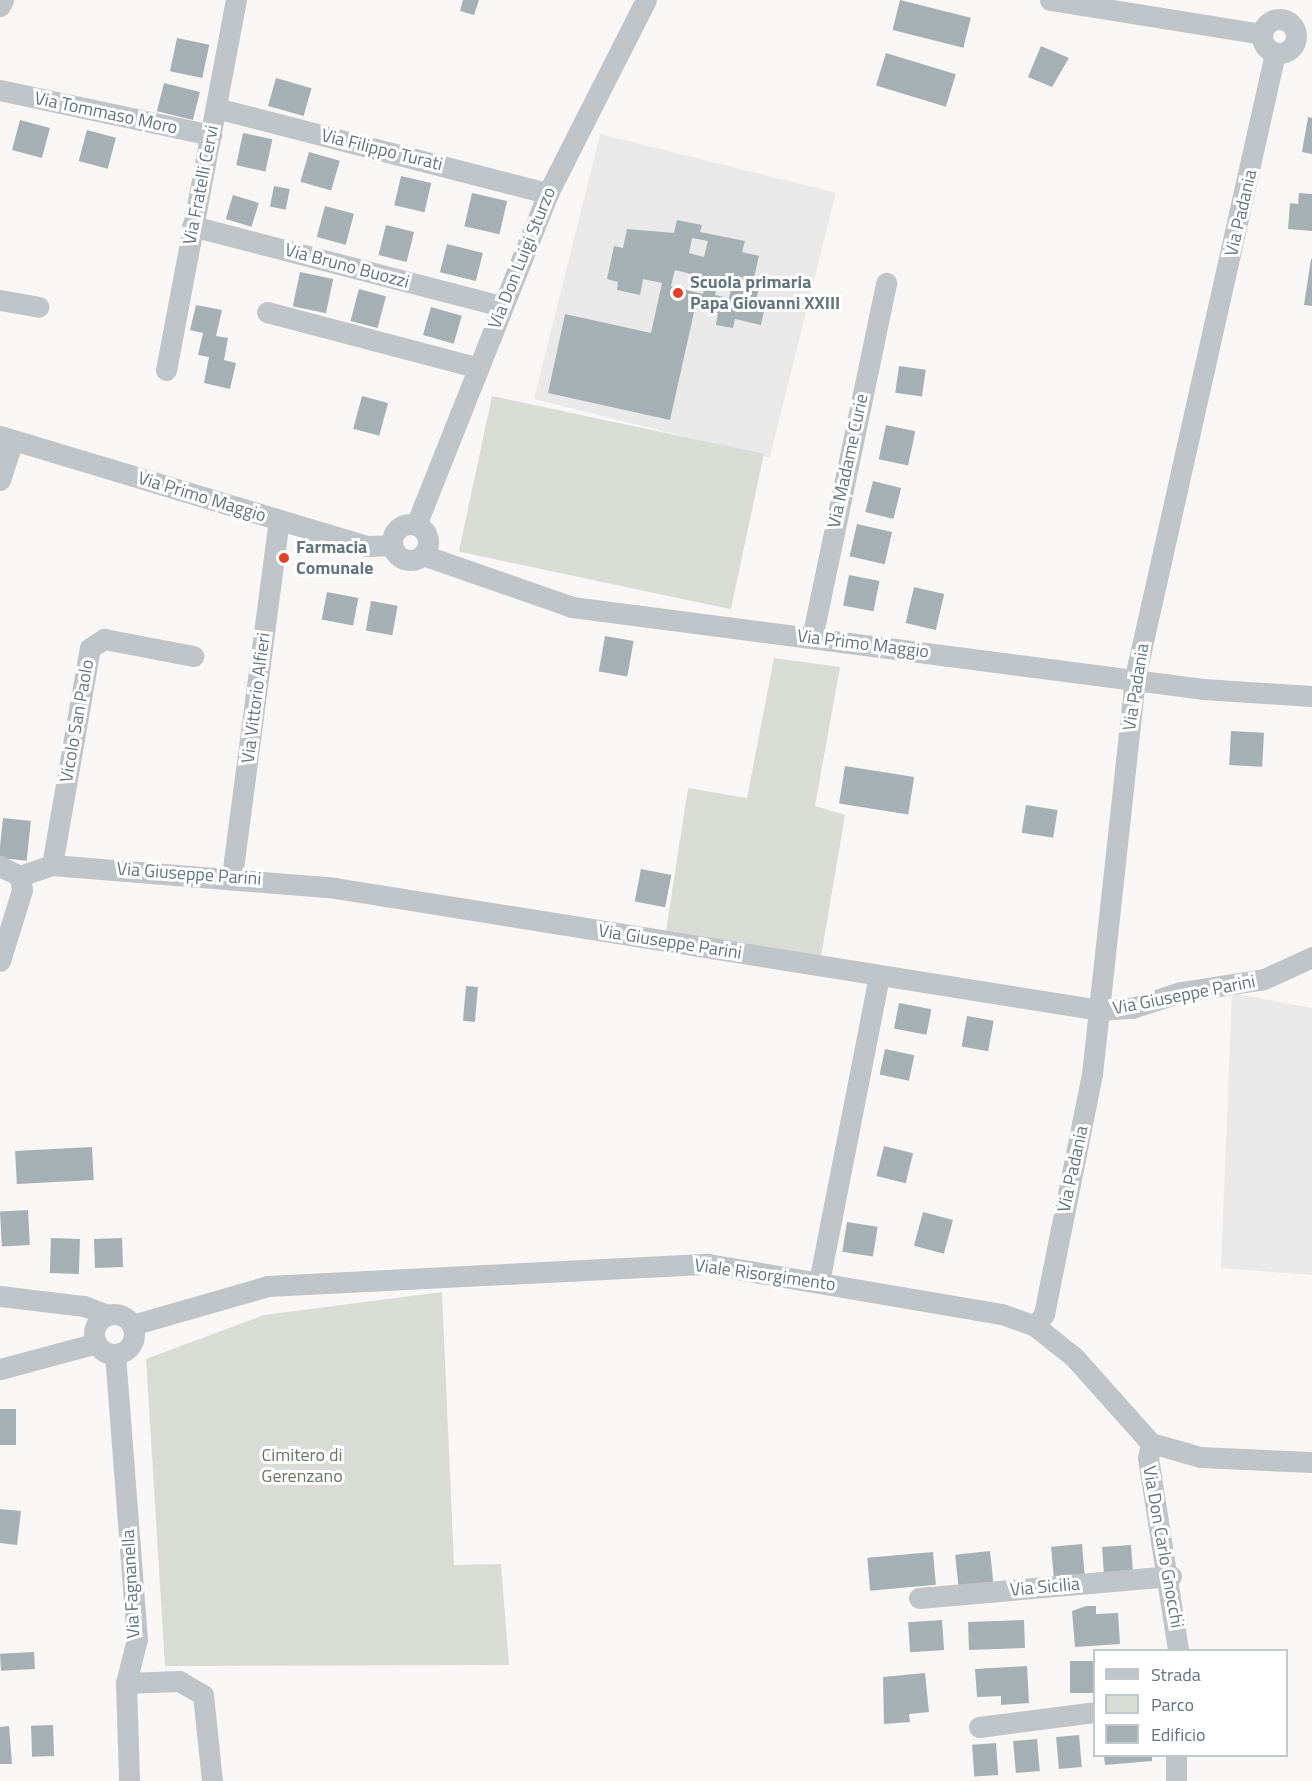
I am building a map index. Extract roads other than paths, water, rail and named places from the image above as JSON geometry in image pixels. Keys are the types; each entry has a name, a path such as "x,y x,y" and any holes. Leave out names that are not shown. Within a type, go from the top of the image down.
{"street":[{"path":"0,6 3,0"},
{"name":"Via Fratelli Cervi","path":"165,370 236,0"},
{"name":"Via Don Luigi Sturzo","path":"417,525 548,193 646,0"},
{"path":"1050,0 1262,34"},
{"path":"1283,20 1304,39 1291,48 1275,53 1264,46 1262,34 1270,21 1283,20"},
{"name":"Via Padania","path":"1035,1326 1044,1314 1100,1010 1135,677 1275,53"},
{"name":"Via Tommaso Moro","path":"0,90 211,135"},
{"name":"Via Filippo Turati","path":"216,108 548,193"},
{"name":"Via Bruno Buozzi","path":"192,226 502,306"},
{"name":"Via Madame Curie","path":"812,638 886,283"},
{"path":"0,300 38,307"},
{"path":"267,312 479,368"},
{"path":"0,480 7,438"},
{"name":"Via Primo Maggio","path":"7,438 366,546 392,545"},
{"name":"Via Vittorio Alfieri","path":"232,876 279,520"},
{"path":"417,525 428,538 423,555 407,560 392,545 396,529 417,525"},
{"name":"Via Primo Maggio","path":"423,555 572,607 1135,677 1203,688 1312,696"},
{"name":"Vicolo San Paolo","path":"52,865 90,648 104,639 193,656"},
{"name":"Via Giuseppe Parini","path":"20,876 52,865 232,876 1100,1010 1132,1008 1181,992 1264,979 1312,957"},
{"path":"0,866 20,876 20,903 0,961"},
{"path":"819,1282 879,977"},
{"name":"Viale Risorgimento","path":"132,1325 240,1291 297,1284 684,1264 819,1282 1002,1314 1035,1326 1074,1357 1150,1443"},
{"path":"0,1296 84,1306 107,1315 119,1314 132,1325 133,1341 115,1354 96,1343 0,1369"},
{"path":"96,1343 97,1323 107,1315"},
{"name":"Via Fagnanella","path":"115,1354 137,1639 126,1683 129,1781"},
{"path":"1150,1443 1200,1457 1312,1462"},
{"name":"Via Don Carlo Gnocchi","path":"1150,1443 1148,1458 1171,1576 1179,1649"},
{"name":"Via Sicilia","path":"919,1598 1171,1576"},
{"path":"126,1683 179,1681 203,1695 212,1781"},
{"path":"979,1727 1093,1712"},
{"path":"1176,1757 1176,1781"}],"place":[{"name":"Scuola primaria Papa Giovanni XXIII","path":"678,293"},
{"name":"Farmacia Comunale","path":"284,558"}],"park label":[{"name":"Cimitero di Gerenzano","path":"302,1466"}]}
